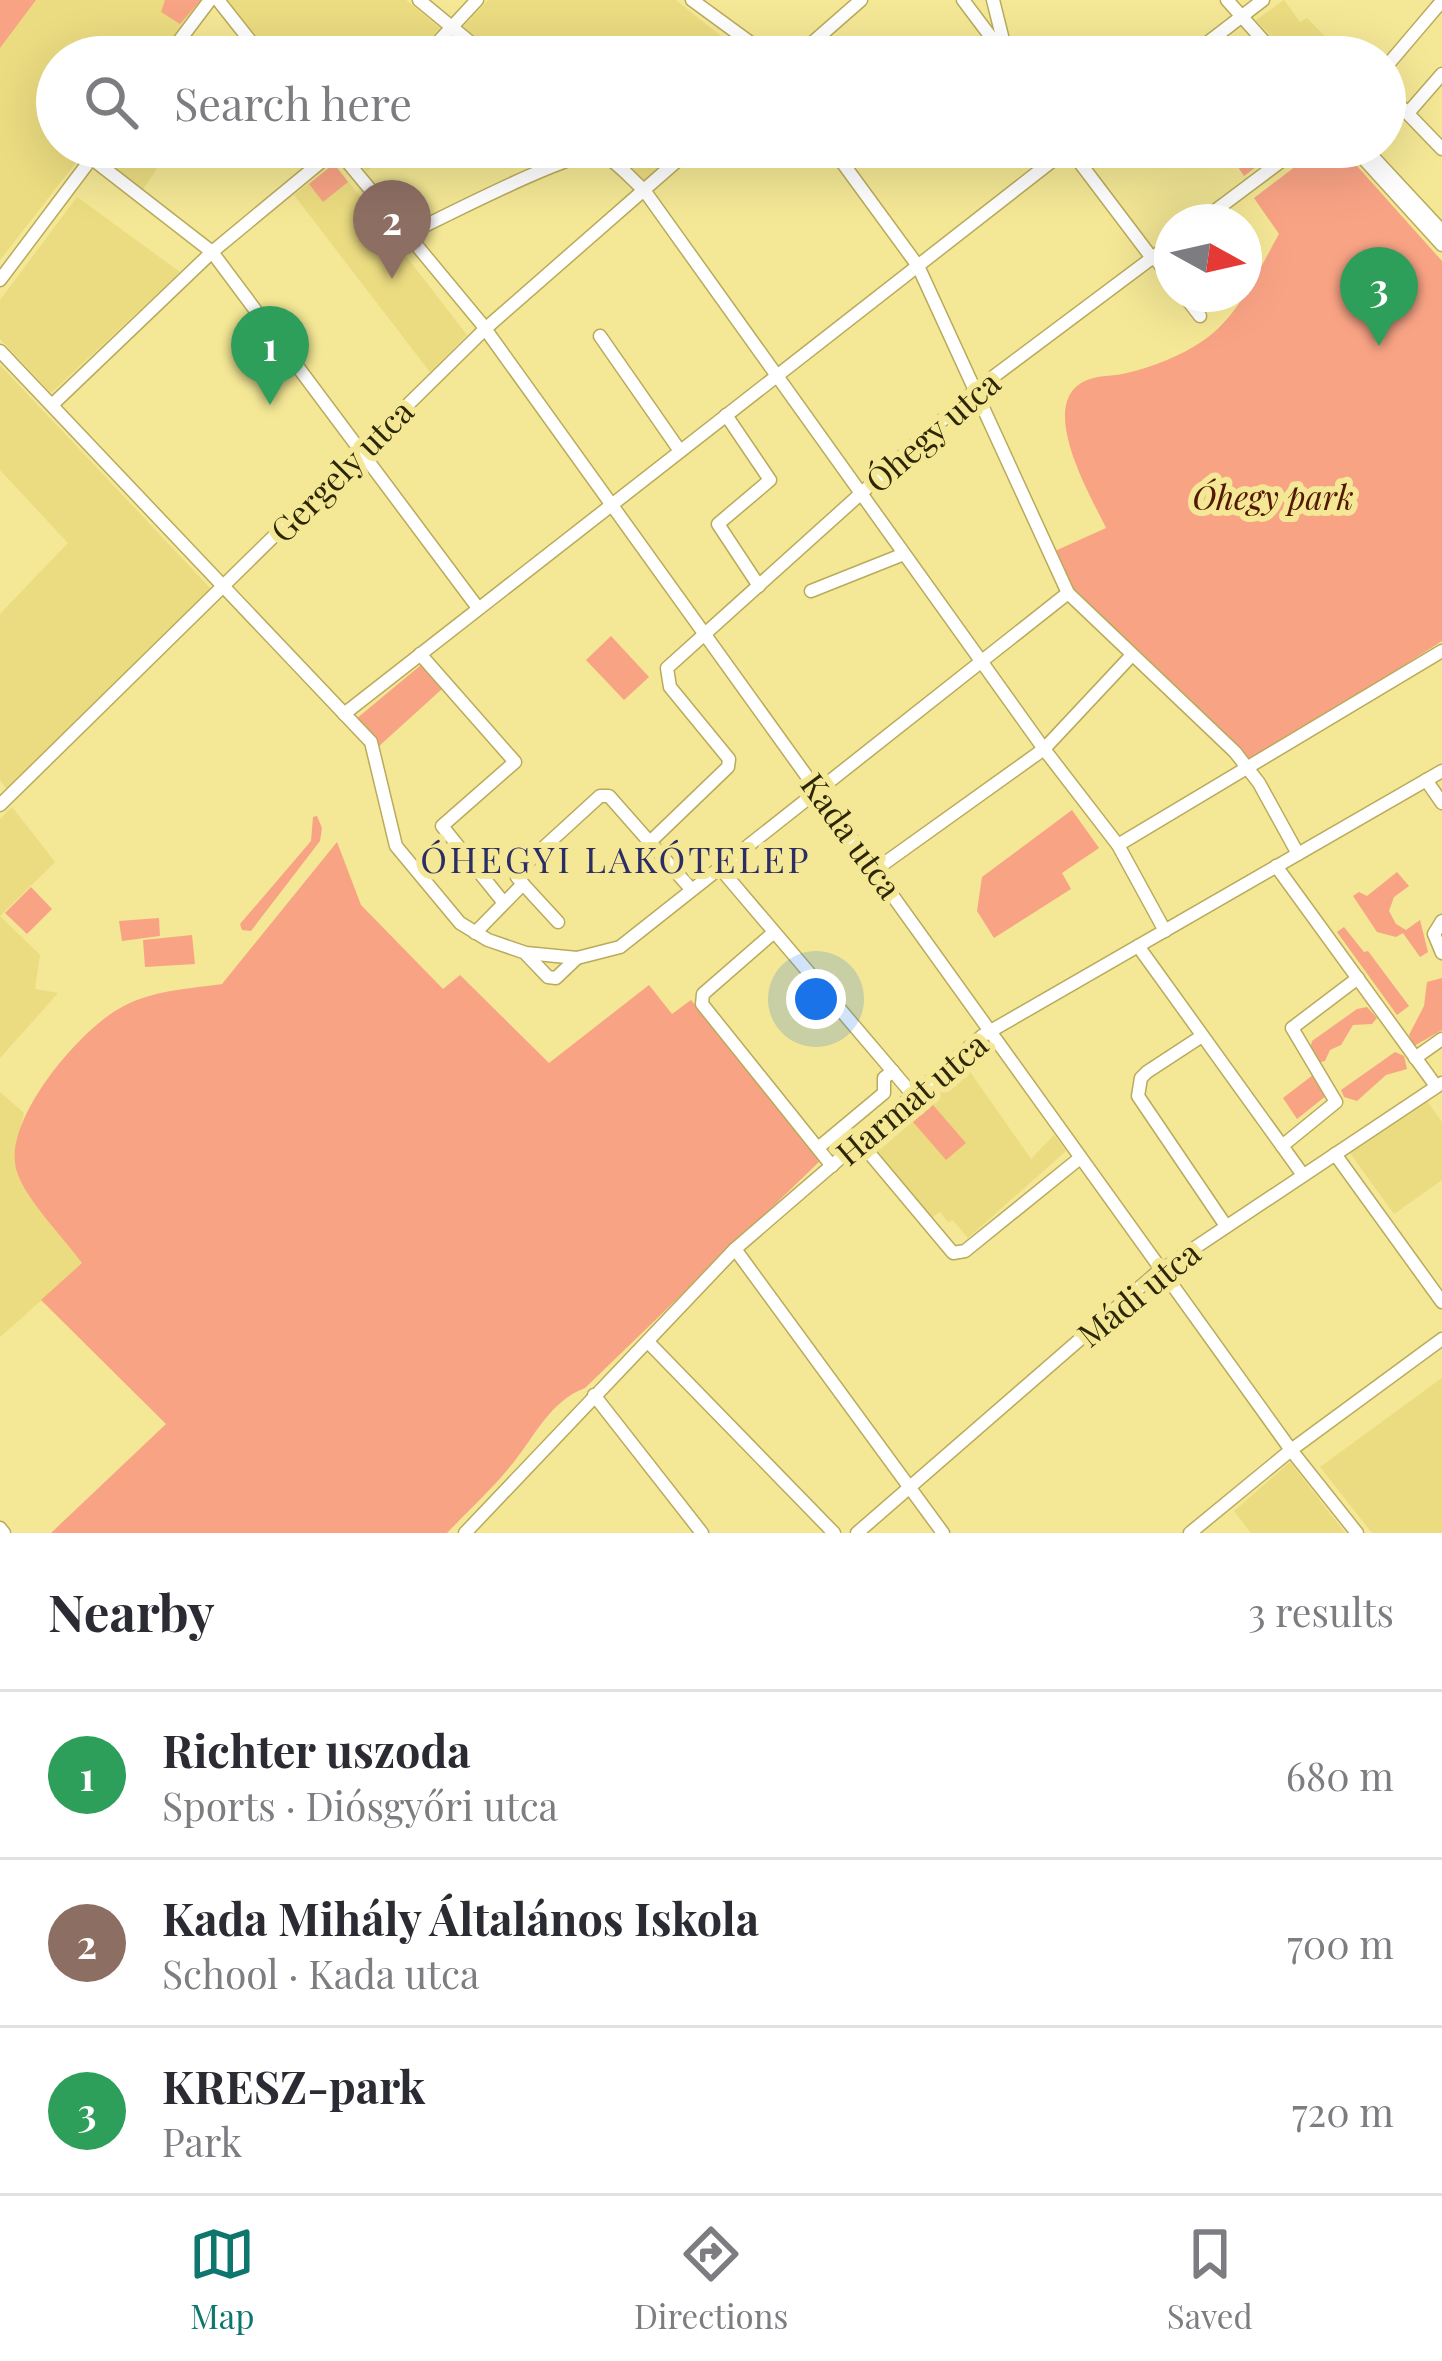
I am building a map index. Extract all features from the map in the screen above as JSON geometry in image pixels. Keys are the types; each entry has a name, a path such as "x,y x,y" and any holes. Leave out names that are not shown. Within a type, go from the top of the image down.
{"street":[{"path":"184,36 214,0 245,36"},
{"path":"418,0 462,36"},
{"path":"444,36 478,0"},
{"path":"692,0 741,36"},
{"path":"820,36 861,0"},
{"path":"963,0 990,36"},
{"path":"993,0 1003,36"},
{"path":"1227,0 1260,36"},
{"path":"1215,36 1263,0"},
{"path":"1406,43 1442,1"},
{"path":"1430,15 1442,28"},
{"path":"1440,142 1408,113 1442,74"},
{"path":"0,280 85,168"},
{"path":"114,168 212,252 478,608"},
{"path":"52,405 212,252 313,168"},
{"name":"Kada utca","path":"354,168 485,329 1291,1450 1357,1533"},
{"path":"408,234 549,168"},
{"path":"618,168 644,190 1044,749 1118,845 1165,931"},
{"name":"Gergely utca","path":"0,805 485,329 669,168"},
{"path":"846,168 918,266 1068,593 1249,769 1298,854"},
{"path":"344,714 1042,168"},
{"path":"1085,168 1153,257"},
{"path":"1224,204 1272,168"},
{"path":"1372,168 1442,245"},
{"path":"1384,168 1442,231"},
{"name":"Óhegy utca","path":"651,841 728,767 729,759 670,687 667,668 977,389 1153,257"},
{"path":"1197,312 1200,316"},
{"path":"600,336 680,451"},
{"path":"0,351 376,753 396,846 453,915 475,933 526,953 577,958 620,947 1068,593"},
{"path":"726,415 770,480 718,524 758,586"},
{"path":"811,591 904,554"},
{"path":"1118,845 1442,651"},
{"path":"420,654 514,762 442,830 504,903"},
{"path":"875,871 1044,749 1132,655"},
{"name":"Harmat utca","path":"465,1533 556,1446 594,1395 735,1249 990,1031 1442,771"},
{"path":"1426,780 1442,803"},
{"path":"558,922 517,877 519,870 599,796 609,796 692,889"},
{"path":"1276,866 1415,1058 1439,1084"},
{"path":"718,867 913,1095"},
{"path":"475,933 523,884"},
{"path":"1442,921 1434,934 1442,953"},
{"path":"773,933 703,994 702,1004 832,1166"},
{"path":"1138,946 1303,1175"},
{"path":"526,953 548,977 556,978 577,958"},
{"path":"1282,1146 1336,1102 1292,1028 1358,978"},
{"path":"1202,1036 1147,1072 1138,1096 1226,1226"},
{"path":"1415,1058 1442,1040"},
{"path":"818,1148 884,1093 884,1078 893,1072"},
{"name":"Mádi utca","path":"856,1533 1161,1270 1439,1084"},
{"path":"860,1142 948,1251 965,1251 1081,1158"},
{"path":"1335,1154 1442,1302"},
{"path":"735,1249 943,1533"},
{"path":"1190,1533 1291,1450 1442,1339"},
{"path":"649,1343 834,1533"},
{"path":"594,1395 702,1533"}],"shaded area":[{"path":"0,0 202,0 174,36 36,36 36,168 72,168 0,260"},
{"path":"227,0 406,0 440,28 432,36 257,36"},
{"path":"488,0 676,0 721,36 474,36 463,27"},
{"path":"1284,0 1300,22 1307,18 1325,36 1271,36 1256,20"},
{"path":"114,168 157,169 143,189"},
{"path":"328,168 338,168 467,335 430,372 294,195"},
{"path":"628,168 660,168 644,182"},
{"path":"77,197 180,272 51,393 0,339 0,300"},
{"path":"0,365 211,589 8,791 0,780 0,614 68,543 0,470"},
{"path":"12,807 55,862 0,916 0,819"},
{"path":"0,916 40,955 35,989 58,993 0,1058"},
{"path":"966,1066 1031,1159 1054,1135 1066,1151 968,1238 940,1212 930,1219 873,1150"},
{"path":"0,1092 24,1113 15,1152 27,1190 83,1263 0,1337"},
{"path":"1427,1101 1442,1122 1442,1180 1394,1214 1350,1153"},
{"path":"1442,1378 1442,1533 1372,1533 1320,1467"},
{"path":"1290,1462 1345,1533 1251,1533 1234,1511"}],"green space":[{"path":"0,0 36,0 0,48"},
{"path":"165,0 201,0 180,24 161,12"},
{"path":"329,168 337,168 348,182 323,202 309,184"},
{"name":"Óhegy park","path":"1293,168 1359,168 1442,261 1442,641 1251,763 1071,591 1055,551 1106,528 1071,449 1066,406 1073,390 1090,379 1127,373 1187,351 1232,312 1262,312 1262,264 1279,234 1254,198"},
{"path":"611,636 649,677 624,700 586,660"},
{"path":"421,665 442,689 378,747 356,719"},
{"path":"1072,810 1099,848 1062,873 1071,889 994,938 977,911 982,877"},
{"path":"317,816 320,841 251,931 242,930 240,924 311,841 313,817"},
{"path":"337,842 361,905 443,989 460,975 549,1063 649,985 672,1014 691,1000 821,1160 585,1388 562,1401 505,1472 447,1533 51,1533 166,1424 41,1300 82,1263 22,1183 15,1151 20,1128 66,1055 105,1018 146,997 222,984"},
{"path":"1397,872 1409,886 1394,897 1389,911 1406,930 1420,920 1428,952 1420,957 1403,933 1396,937 1377,932 1353,896 1359,892 1367,896"},
{"path":"31,887 52,909 27,934 5,913"},
{"path":"159,918 160,936 122,941 119,921"},
{"path":"1344,927 1409,1006 1397,1015 1337,932"},
{"path":"192,935 195,964 145,967 143,940"},
{"path":"1442,978 1442,1030 1414,1046 1409,1035 1424,1006 1427,982"},
{"path":"1367,1007 1377,1018 1372,1024 1353,1025 1325,1061 1317,1063 1309,1055 1312,1041"},
{"path":"1395,1052 1404,1056 1407,1069 1386,1075 1357,1101 1344,1097 1341,1090"},
{"path":"1313,1075 1327,1095 1297,1119 1283,1098"},
{"path":"933,1105 966,1143 946,1160 913,1122"}],"place":[{"name":"Kada Mihály Általános Iskola","path":"392,279"},
{"name":"KRESZ-park","path":"1379,346"},
{"name":"Richter uszoda","path":"270,405"}],"district":[{"name":"ÓHEGYI LAKÓTELEP","path":"616,860"}]}
